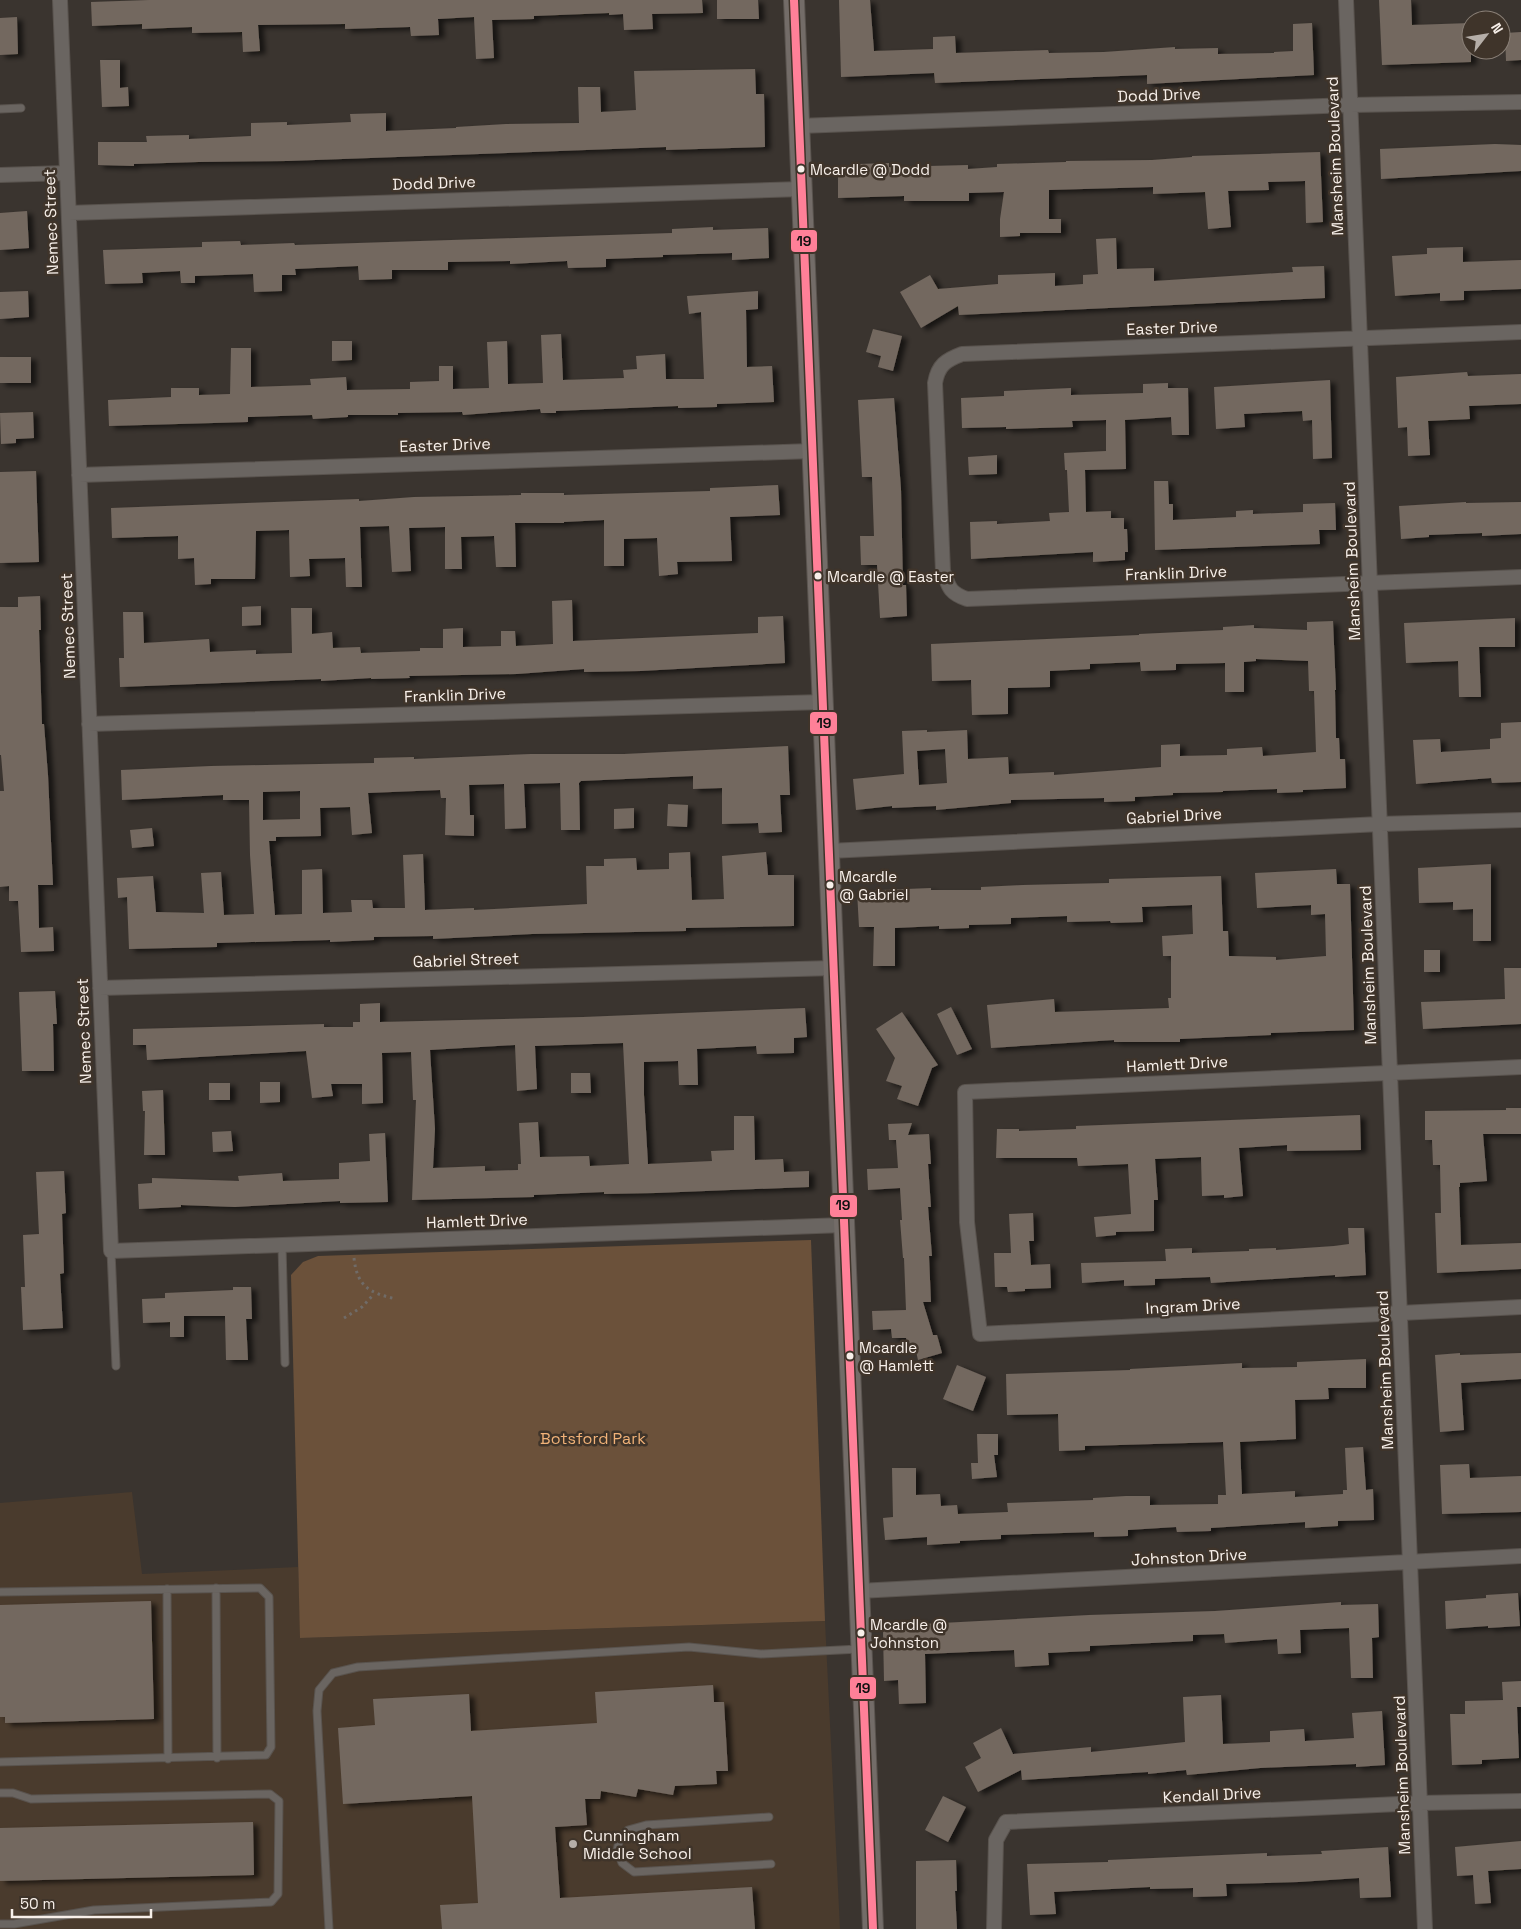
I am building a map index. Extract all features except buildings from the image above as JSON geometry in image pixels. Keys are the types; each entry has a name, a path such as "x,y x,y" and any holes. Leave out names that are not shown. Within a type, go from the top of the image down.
{"main road":[{"path":"794,0 873,1929"}],"street":[{"name":"Nemec Street","path":"60,0 111,1251"},
{"name":"Mansheim Boulevard","path":"1346,0 1426,1929"},
{"name":"Dodd Drive","path":"799,126 1350,105 1521,102"},
{"path":"0,175 67,173"},
{"name":"Dodd Drive","path":"68,213 802,189"},
{"name":"Easter Drive","path":"938,477 935,383 937,372 949,359 962,354 1521,332"},
{"name":"Easter Drive","path":"79,475 812,451"},
{"name":"Franklin Drive","path":"938,477 943,571 947,583 955,594 967,599 1521,577"},
{"name":"Franklin Drive","path":"89,724 823,702"},
{"name":"Gabriel Drive","path":"829,852 1380,824 1521,820"},
{"name":"Gabriel Street","path":"100,988 834,968"},
{"name":"Hamlett Drive","path":"967,1222 965,1092 1521,1067"},
{"name":"Ingram Drive","path":"967,1222 980,1334 1521,1307"},
{"name":"Hamlett Drive","path":"111,1251 844,1225"},
{"name":"Johnston Drive","path":"859,1591 1521,1556"},
{"name":"Kendall Drive","path":"994,1925 996,1840 1006,1822 1420,1803 1521,1801"}],"lane":[{"path":"0,109 21,108"},
{"path":"282,1245 285,1363"},
{"path":"111,1251 116,1366"},
{"path":"216,1588 217,1758"},
{"path":"0,1592 260,1588 269,1597 271,1747 266,1755 217,1758 0,1762"},
{"path":"167,1589 168,1759"},
{"path":"329,1929 317,1711 318,1690 333,1673 358,1667 689,1647 761,1654 862,1648"},
{"path":"0,1793 13,1793 31,1799 270,1794 279,1801 279,1810 278,1894 271,1902 94,1910 14,1924 0,1924"},
{"path":"769,1817 646,1825 628,1830 620,1838 617,1850 622,1863 634,1872 771,1864"}],"path":[{"path":"353,1243 357,1273 363,1284 374,1294 396,1298"},
{"path":"344,1318 362,1307 374,1294"}],"shaded area":[{"path":"132,1492 142,1574 298,1567 301,1638 825,1621 840,1929 0,1929 0,1503"}],"green space":[{"name":"Botsford Park","path":"811,1240 825,1621 300,1638 291,1275 303,1262 318,1256"}],"transit line":[{"name":"19","path":"794,0 873,1929"}],"place":[{"name":"Mcardle @ Dodd","path":"801,169"},
{"name":"Mcardle @ Easter","path":"818,576"},
{"name":"Mcardle @ Gabriel","path":"830,885"},
{"name":"Mcardle @ Hamlett","path":"850,1356"},
{"name":"Mcardle @ Johnston","path":"861,1633"},
{"name":"Cunningham Middle School","path":"573,1844"}]}
